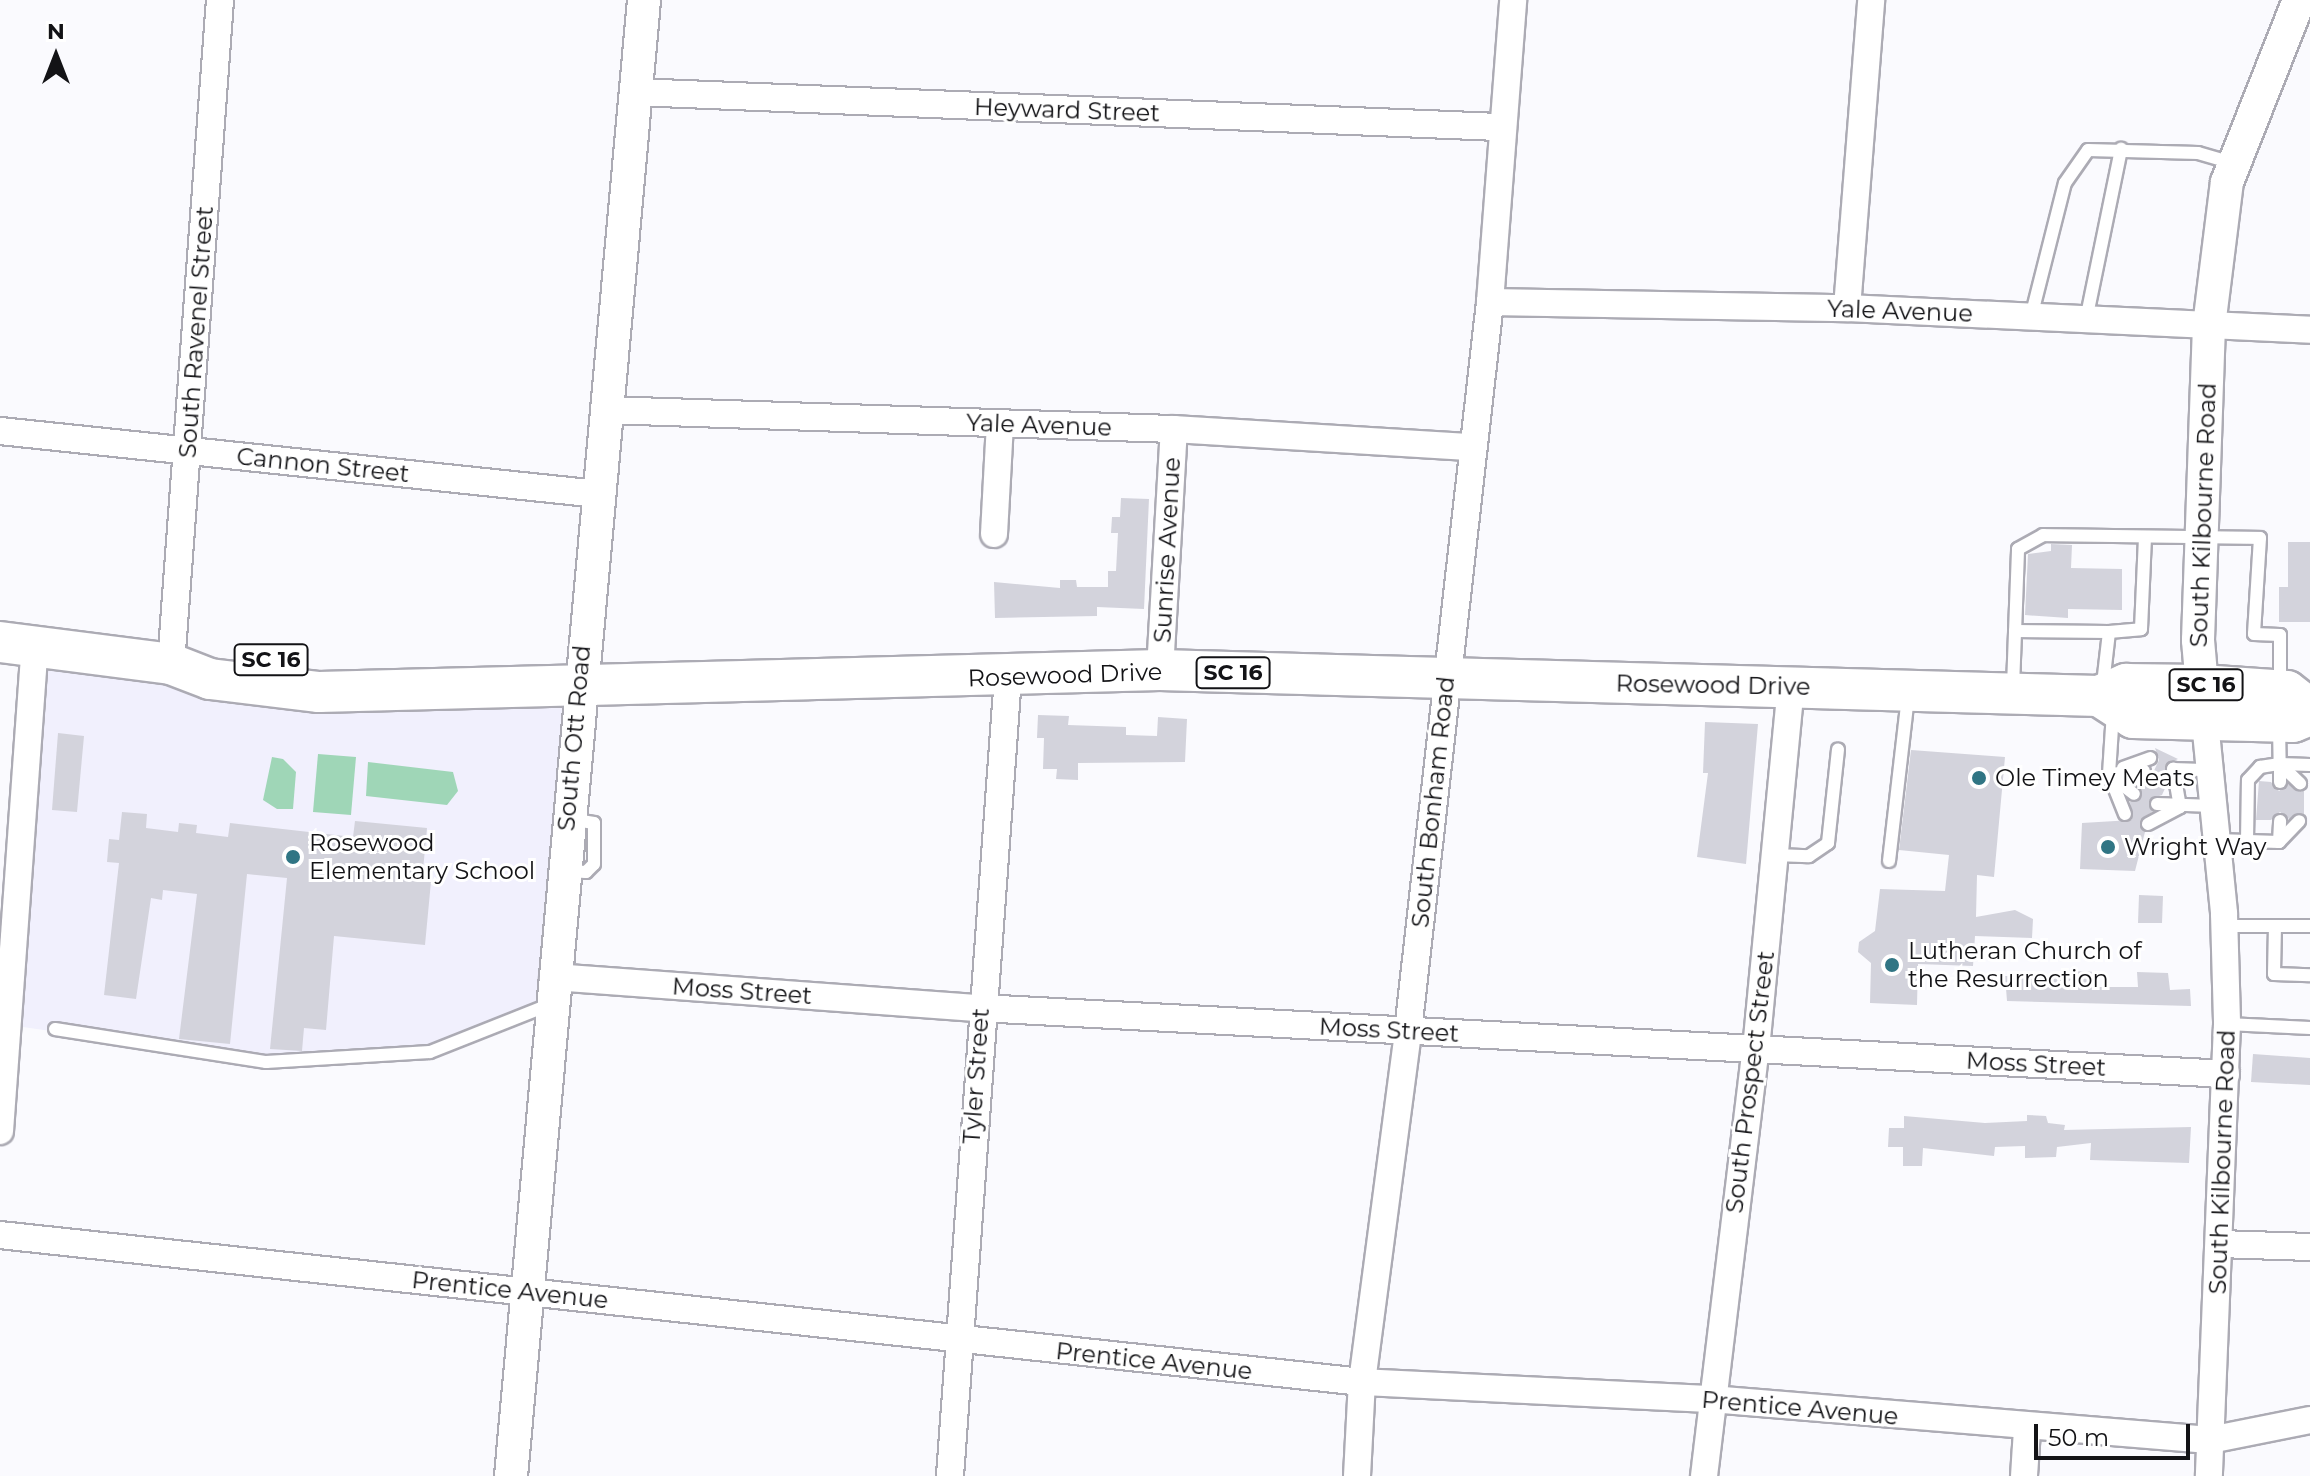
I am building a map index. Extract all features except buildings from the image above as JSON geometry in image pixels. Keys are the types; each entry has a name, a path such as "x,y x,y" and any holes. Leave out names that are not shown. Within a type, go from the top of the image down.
{"main road":[{"name":"Rosewood Drive","path":"18,644 171,664 190,653 298,662 368,691 578,689 1160,670 2013,694 2106,700 2126,684 2203,703 2295,709"}],"street":[{"name":"South Ravenel Street","path":"171,664 220,0"},
{"name":"South Ott Road","path":"511,1476 524,1291 635,92 639,0"},
{"name":"South Bonham Road","path":"1357,1476 1362,1382 1408,1031 1471,447 1490,302 1499,127 1513,0"},
{"path":"1847,308 1871,0"},
{"name":"South Kilbourne Road","path":"2209,1476 2227,1024 2225,926 2203,703 2201,537 2209,326 2227,182 2299,0"},
{"name":"Heyward Street","path":"635,92 1499,127"},
{"name":"Yale Avenue","path":"1490,302 1847,308 2310,330"},
{"name":"Yale Avenue","path":"606,410 1174,429 1471,447"},
{"path":"994,534 1000,423"},
{"name":"Sunrise Avenue","path":"1160,670 1174,429"},
{"name":"Cannon Street","path":"0,431 598,494"},
{"path":"0,1131 18,644"},
{"name":"Tyler Street","path":"950,1476 980,1008 1008,677"},
{"name":"South Prospect Street","path":"1704,1476 1756,1049 1791,687"},
{"name":"Moss Street","path":"552,990 980,1008 2226,1074"},
{"name":"Prentice Avenue","path":"0,1235 959,1341 1362,1382 1711,1399 2027,1429 2210,1440 2310,1420"},
{"path":"2219,1244 2310,1247"},
{"path":"2024,1476 2027,1429"}],"lane":[{"path":"2086,320 2121,149"},
{"path":"2031,317 2065,183 2088,150 2198,153 2234,164"},
{"path":"2013,694 2018,549 2043,535 2260,538 2254,634 2280,635 2295,709 2280,764 2280,782"},
{"path":"2015,631 2109,632 2141,629 2145,537"},
{"path":"2109,632 2106,700 2109,774 2125,814"},
{"path":"1889,861 1908,691"},
{"path":"1775,855 1809,856 1828,843 1838,750"},
{"path":"2109,774 2150,758"},
{"path":"2280,764 2300,783"},
{"path":"2247,841 2248,780 2260,767 2310,765"},
{"path":"2180,807 2173,769 2210,770"},
{"path":"2109,774 2144,771"},
{"path":"2109,774 2134,794"},
{"path":"2168,782 2180,807"},
{"path":"2157,804 2214,806"},
{"path":"2148,824 2180,807"},
{"path":"2279,842 2280,821"},
{"path":"2217,840 2279,842 2299,821"},
{"path":"2225,926 2310,926"},
{"path":"2275,926 2274,974 2310,975"},
{"path":"55,1029 266,1062 430,1052 552,990"},
{"path":"2227,1024 2310,1028"}],"shaded area":[{"name":"Rosewood Elementary School","path":"35,646 171,664 578,689 551,1004 430,1052 266,1062 9,1025"}],"green space":[{"path":"318,754 356,757 351,815 313,812"},
{"path":"272,757 283,759 296,772 293,809 277,809 263,800"},
{"path":"368,762 453,772 458,791 447,805 366,796"}],"place":[{"name":"Ole Timey Meats","path":"1979,778"},
{"name":"Wright Way","path":"2108,847"},
{"name":"Rosewood Elementary School","path":"293,857"},
{"name":"Lutheran Church of the Resurrection","path":"1892,965"}]}
